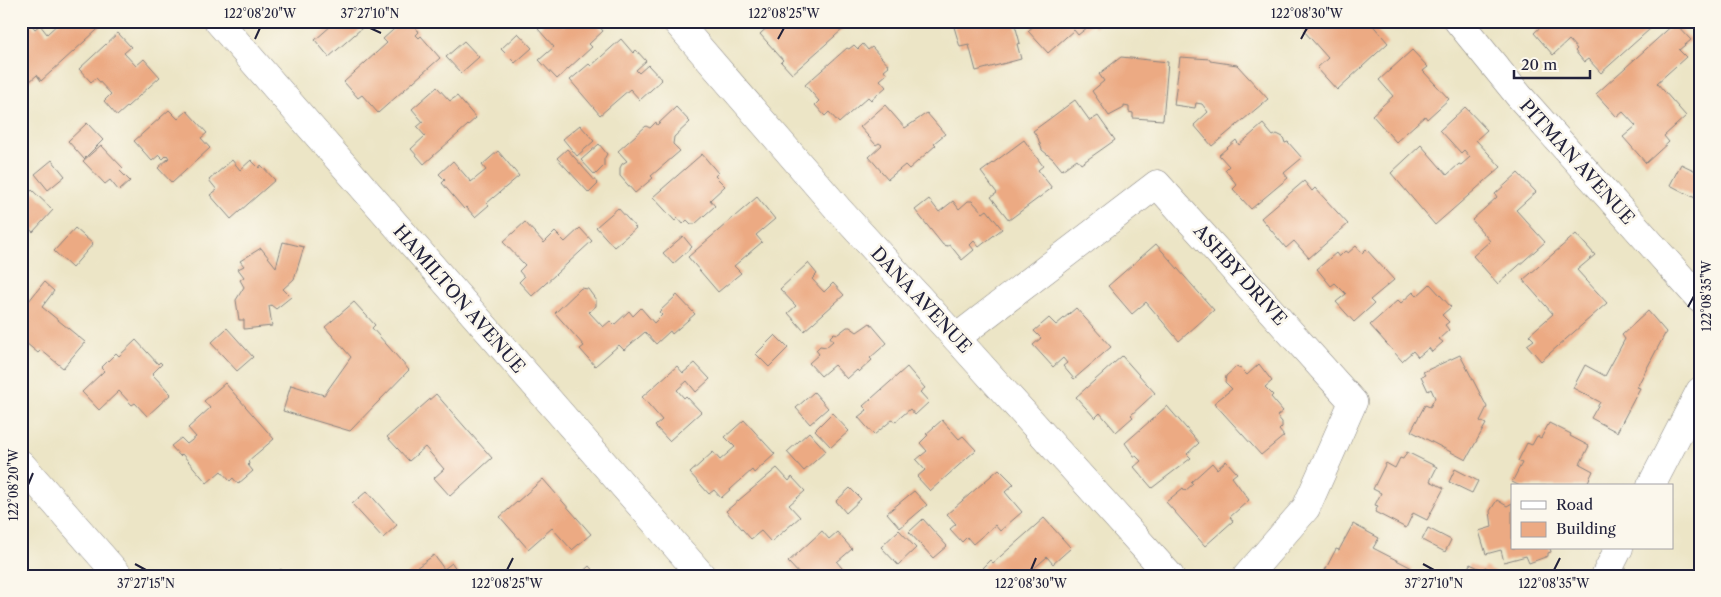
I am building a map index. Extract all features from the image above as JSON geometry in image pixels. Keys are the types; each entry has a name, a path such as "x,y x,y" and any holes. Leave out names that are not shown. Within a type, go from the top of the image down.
{"street":[{"name":"HAMILTON AVENUE","path":"218,21 702,576"},
{"name":"DANA AVENUE","path":"676,21 838,209 1170,576"},
{"name":"PITMAN AVENUE","path":"1458,21 1519,96 1700,299"},
{"name":"ASHBY DRIVE","path":"956,338 1157,184 1353,402 1306,508 1247,576"},
{"path":"1652,484 1700,391"},
{"path":"21,464 119,576"},
{"path":"1604,576 1618,550"}],"building":[{"path":"21,21 28,21 35,29 40,25 47,34 61,21 107,21 41,81 37,75 21,89"},
{"path":"328,21 370,21 329,57 315,40 332,25"},
{"path":"403,21 405,23 410,21 419,32 416,35 419,38 421,36 440,58 378,113 362,95 358,98 344,82 387,43 383,39"},
{"path":"547,21 558,21 563,26 569,21 595,21 603,31 589,44 592,47 557,79 539,60 554,47 538,29"},
{"path":"774,21 781,21 787,28 795,21 837,21 843,29 792,74 781,62 783,60 760,34"},
{"path":"958,21 992,21 993,23 1014,21 1020,43 1017,44 1021,59 976,71 969,45 960,47 954,27 959,25"},
{"path":"1039,21 1101,21 1095,27 1093,23 1078,35 1074,30 1048,53 1028,31"},
{"path":"1314,21 1369,21 1388,43 1337,90 1317,68 1328,58 1304,31"},
{"path":"1547,21 1642,21 1650,29 1601,73 1588,59 1584,62 1575,51 1577,49 1569,40 1553,55 1534,33"},
{"path":"1675,23 1691,40 1679,50 1686,57 1657,83 1686,116 1664,136 1669,142 1646,163 1623,137 1636,126 1623,112 1617,117 1596,94"},
{"path":"118,33 131,47 124,53 136,66 144,59 160,77 117,116 104,101 111,94 96,78 91,82 79,69"},
{"path":"518,33 532,48 515,63 501,49"},
{"path":"621,39 633,53 636,50 646,61 636,70 639,73 648,65 662,80 640,100 630,89 600,115 570,80 589,64 591,66"},
{"path":"464,41 479,57 461,73 446,57"},
{"path":"863,44 868,50 872,47 889,66 884,70 887,74 880,80 886,87 871,100 868,97 839,123 829,112 825,116 815,105 819,101 805,85 847,48 849,49 854,45 858,49"},
{"path":"1412,50 1428,67 1423,71 1449,99 1427,119 1425,116 1396,142 1372,115 1393,96 1379,80"},
{"path":"1121,57 1168,62 1163,120 1133,118 1133,113 1129,112 1129,107 1124,106 1124,108 1109,116 1092,91 1104,81 1099,74"},
{"path":"1180,57 1210,59 1210,61 1237,65 1268,99 1212,146 1194,125 1208,112 1202,104 1196,103 1195,108 1174,105"},
{"path":"437,87 450,101 457,96 476,118 424,164 411,149 425,136 417,127 423,122 412,109"},
{"path":"1075,100 1090,121 1098,116 1115,140 1081,164 1077,159 1062,170 1042,150 1038,138 1033,131"},
{"path":"885,105 905,128 927,113 945,134 934,143 936,145 909,169 905,165 888,179 869,157 882,145 879,143 876,145 860,127"},
{"path":"676,107 690,122 674,137 673,144 680,151 651,176 653,178 635,193 620,176 620,168 627,161 618,151 646,126 650,128 656,122 657,125"},
{"path":"1465,107 1487,130 1476,140 1501,167 1435,225 1391,173 1421,145 1447,175 1470,157 1464,150 1461,153 1440,130"},
{"path":"169,110 178,119 187,111 207,133 201,138 210,148 172,183 158,168 169,158 167,155 163,159 159,155 152,161 134,141"},
{"path":"87,123 103,140 84,159 68,141"},
{"path":"1263,124 1273,136 1277,134 1283,137 1285,143 1288,142 1302,158 1284,173 1288,178 1251,209 1233,189 1237,185 1225,170 1229,166 1219,155 1236,140 1239,145"},
{"path":"580,125 594,141 577,156 563,139"},
{"path":"1024,140 1043,166 1038,170 1052,188 1009,220 991,197 997,193 981,172"},
{"path":"599,144 607,154 604,159 604,166 595,175 581,160"},
{"path":"101,145 123,168 120,171 130,181 119,191 110,180 105,184 83,161"},
{"path":"567,149 598,184 589,193 557,158"},
{"path":"498,151 519,176 487,203 489,205 475,217 466,207 464,209 442,183 445,180 439,174 453,161 471,182 486,170 482,165"},
{"path":"702,154 718,173 715,176 725,186 710,200 715,206 695,224 691,224 687,220 683,224 678,218 675,221 653,197"},
{"path":"52,160 65,176 48,190 35,174"},
{"path":"232,160 240,170 251,160 259,168 261,165 275,180 231,219 210,195 217,190 209,180"},
{"path":"1681,164 1700,173 1700,204 1697,203 1699,200 1670,185"},
{"path":"1518,173 1536,192 1516,210 1545,242 1498,284 1473,256 1490,241 1472,220 1497,197 1495,194"},
{"path":"1304,181 1312,191 1315,188 1348,224 1309,258 1294,241 1286,248 1261,218"},
{"path":"32,190 53,210 33,232 21,222 21,201"},
{"path":"757,197 775,219 756,235 762,242 734,266 741,273 718,292 688,257"},
{"path":"929,199 939,212 953,201 959,209 968,201 972,201 983,213 987,210 1002,229 979,247 974,241 970,245 974,250 962,260 950,245 943,245 915,210"},
{"path":"618,208 636,228 614,247 596,227"},
{"path":"525,222 544,243 555,232 565,242 580,228 592,241 532,296 519,282 524,277 519,271 525,265 503,242"},
{"path":"75,228 93,244 72,268 54,251"},
{"path":"1576,234 1595,255 1577,270 1607,303 1541,361 1527,345 1534,340 1529,335 1553,314 1523,280"},
{"path":"21,236 29,243 21,252"},
{"path":"683,236 692,247 673,264 663,253"},
{"path":"283,242 304,247 294,279 283,289 291,297 276,309 271,305 269,306 272,326 244,329 244,320 239,320 236,300 244,287 240,280 244,277 238,269 244,266 240,261 261,248 276,267"},
{"path":"1156,244 1214,310 1179,341 1146,302 1132,314 1108,286"},
{"path":"1356,246 1362,253 1366,249 1394,280 1370,300 1374,304 1354,322 1336,302 1346,294 1335,283 1331,286 1317,269 1336,253 1339,257 1345,251 1348,253"},
{"path":"808,263 817,274 812,279 824,292 833,283 844,295 804,331 788,313 796,306 780,289"},
{"path":"44,282 54,291 42,307 85,342 63,368 41,350 38,353 26,343 24,347 21,345 21,311"},
{"path":"1430,284 1451,307 1442,315 1449,322 1445,325 1449,330 1439,339 1443,342 1432,352 1429,348 1418,357 1413,351 1402,361 1370,325 1398,300 1401,303 1413,292 1417,296"},
{"path":"581,288 588,289 596,300 596,306 589,312 603,327 610,321 614,325 629,311 633,316 641,308 654,323 662,315 659,312 677,295 695,314 672,334 670,331 656,344 645,332 624,350 619,345 595,366 580,349 584,346 555,313"},
{"path":"354,302 375,325 372,328 409,370 350,431 283,411 291,385 324,395 351,357 325,327"},
{"path":"1076,308 1111,347 1074,379 1063,366 1067,363 1063,358 1053,367 1033,345 1041,338 1034,331 1049,318 1056,325"},
{"path":"1648,311 1666,332 1637,387 1640,388 1617,432 1591,418 1600,402 1573,388 1585,365 1605,376 1625,339 1622,335"},
{"path":"870,323 887,343 870,358 872,360 859,372 857,370 847,379 834,365 821,376 809,363 819,354 816,350 820,346 826,347 833,341 830,337 834,333 838,334 847,327 857,332"},
{"path":"227,328 253,357 237,371 211,343"},
{"path":"775,335 788,348 769,367 756,354"},
{"path":"136,340 158,364 160,362 162,364 152,374 171,394 147,416 135,403 132,405 119,391 99,410 82,392 104,371 101,368 116,353 119,356"},
{"path":"1460,355 1487,407 1480,421 1486,424 1466,460 1411,431 1425,405 1430,407 1435,398 1431,389 1428,391 1421,376 1425,375 1423,372"},
{"path":"1122,356 1155,393 1116,432 1100,413 1095,418 1076,397"},
{"path":"695,363 710,379 696,392 687,381 677,390 684,398 686,396 701,412 669,441 655,426 662,420 642,397 677,366 683,373"},
{"path":"1259,364 1272,381 1265,387 1273,395 1271,397 1283,411 1277,416 1282,422 1282,427 1279,430 1284,436 1261,455 1214,403 1232,389 1225,382 1226,376 1236,367 1247,375"},
{"path":"907,367 925,388 920,392 929,402 915,415 910,409 895,422 892,420 874,435 858,417 867,410 863,406"},
{"path":"225,383 274,439 248,461 248,465 253,471 238,484 233,478 230,481 221,471 207,483 182,454 180,456 171,446 181,438 187,444 196,437 188,428 210,408 204,401"},
{"path":"814,392 828,408 810,424 796,408"},
{"path":"436,394 492,458 450,496 434,478 444,469 425,447 409,461 387,437"},
{"path":"1167,406 1199,443 1187,454 1191,458 1152,488 1134,467 1141,461 1134,456 1125,443"},
{"path":"832,413 849,431 831,447 815,430"},
{"path":"744,420 775,454 754,473 752,470 721,498 714,490 709,494 690,473 713,452 720,460 735,447 725,437"},
{"path":"942,420 959,439 963,436 976,450 930,491 917,477 925,470 916,460 927,451 920,443 928,435 926,434"},
{"path":"1549,423 1589,446 1580,464 1593,471 1587,484 1516,484 1512,482 1522,463 1518,461 1527,443 1532,445 1537,436 1541,438"},
{"path":"809,432 826,451 804,471 787,452"},
{"path":"1407,452 1437,467 1430,481 1444,488 1427,520 1413,513 1406,528 1375,512 1378,506 1375,505 1381,493 1373,489 1386,463 1395,468 1400,458 1403,459"},
{"path":"1226,461 1237,473 1232,477 1249,500 1230,517 1233,521 1205,546 1166,502 1183,488 1185,491 1193,484 1191,482 1212,463 1217,469"},
{"path":"777,468 789,481 792,477 805,491 789,505 800,517 771,542 761,531 751,539 726,511"},
{"path":"999,469 1014,484 1005,492 1022,512 1000,531 995,525 973,544 967,537 962,542 950,529 956,524 947,514"},
{"path":"1455,469 1478,481 1472,493 1449,482"},
{"path":"543,479 591,534 572,550 552,528 528,549 500,517"},
{"path":"850,488 861,499 846,513 836,501"},
{"path":"367,491 397,525 383,538 352,504"},
{"path":"914,491 927,505 900,528 887,513"},
{"path":"1497,500 1507,506 1511,504 1511,550 1550,550 1551,552 1548,553 1548,556 1529,563 1526,556 1504,562 1501,550 1486,554 1479,531 1492,527 1490,511"},
{"path":"1044,518 1071,548 1053,564 1047,557 1025,576 983,576 988,572 983,567 990,560 993,563"},
{"path":"923,519 947,546 933,558 909,532"},
{"path":"1353,524 1379,538 1373,548 1412,568 1408,576 1322,576 1336,549 1339,550"},
{"path":"1428,528 1451,540 1445,552 1422,540"},
{"path":"899,530 916,548 898,565 881,547"},
{"path":"822,531 829,539 837,532 852,549 837,562 846,573 842,576 801,576 788,562"},
{"path":"1698,544 1700,544 1700,576 1696,576"},
{"path":"434,555 444,569 452,563 461,576 405,576"},
{"path":"1470,564 1483,570 1485,567 1502,576 1464,576"},
{"path":"589,566 598,576 578,576"},
{"path":"281,569 286,576 273,576"}]}
